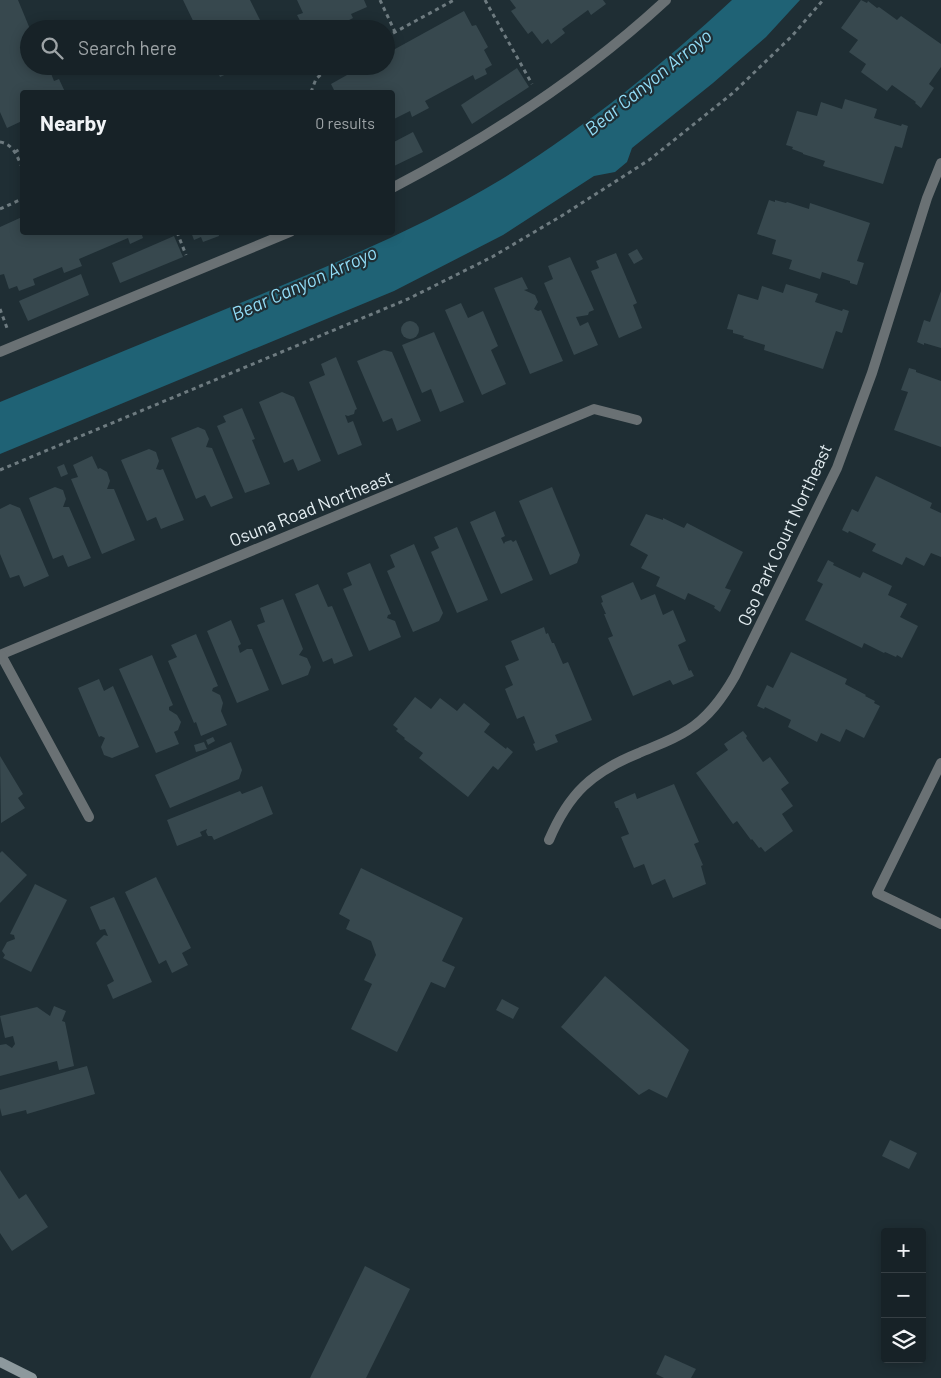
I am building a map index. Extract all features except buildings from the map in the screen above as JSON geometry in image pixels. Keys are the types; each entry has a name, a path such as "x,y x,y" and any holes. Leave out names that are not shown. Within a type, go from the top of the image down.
{"main road":[{"path":"0,1362 32,1378"}],"street":[{"path":"395,186 489,134 545,96 600,56 666,0"},
{"name":"Oso Park Court Northeast","path":"549,840 569,802 584,785 601,771 621,760 688,730 714,707 726,692 837,468 872,373 927,198 941,163"},
{"path":"0,352 283,235"},
{"name":"Osuna Road Northeast","path":"1,655 594,409 637,420"},
{"path":"1,655 89,817"},
{"path":"941,764 877,893 941,924"}],"path":[{"path":"380,0 389,20"},
{"path":"395,32 454,0"},
{"path":"485,0 532,84"},
{"path":"0,470 408,299 492,257 563,215 649,160 734,92 792,36 823,0"},
{"path":"312,90 316,79 320,75"},
{"path":"0,142 8,143 20,163"},
{"path":"15,152 20,149"},
{"path":"0,210 20,201"},
{"path":"178,235 187,256"},
{"path":"0,309 10,335"}],"water":[{"name":"Bear Canyon Arroyo","path":"732,0 800,0 766,37 713,83 632,148 627,162 615,172 594,176 503,235 394,291 0,454 0,402 323,268 384,241 473,196 563,139 678,49"}]}
